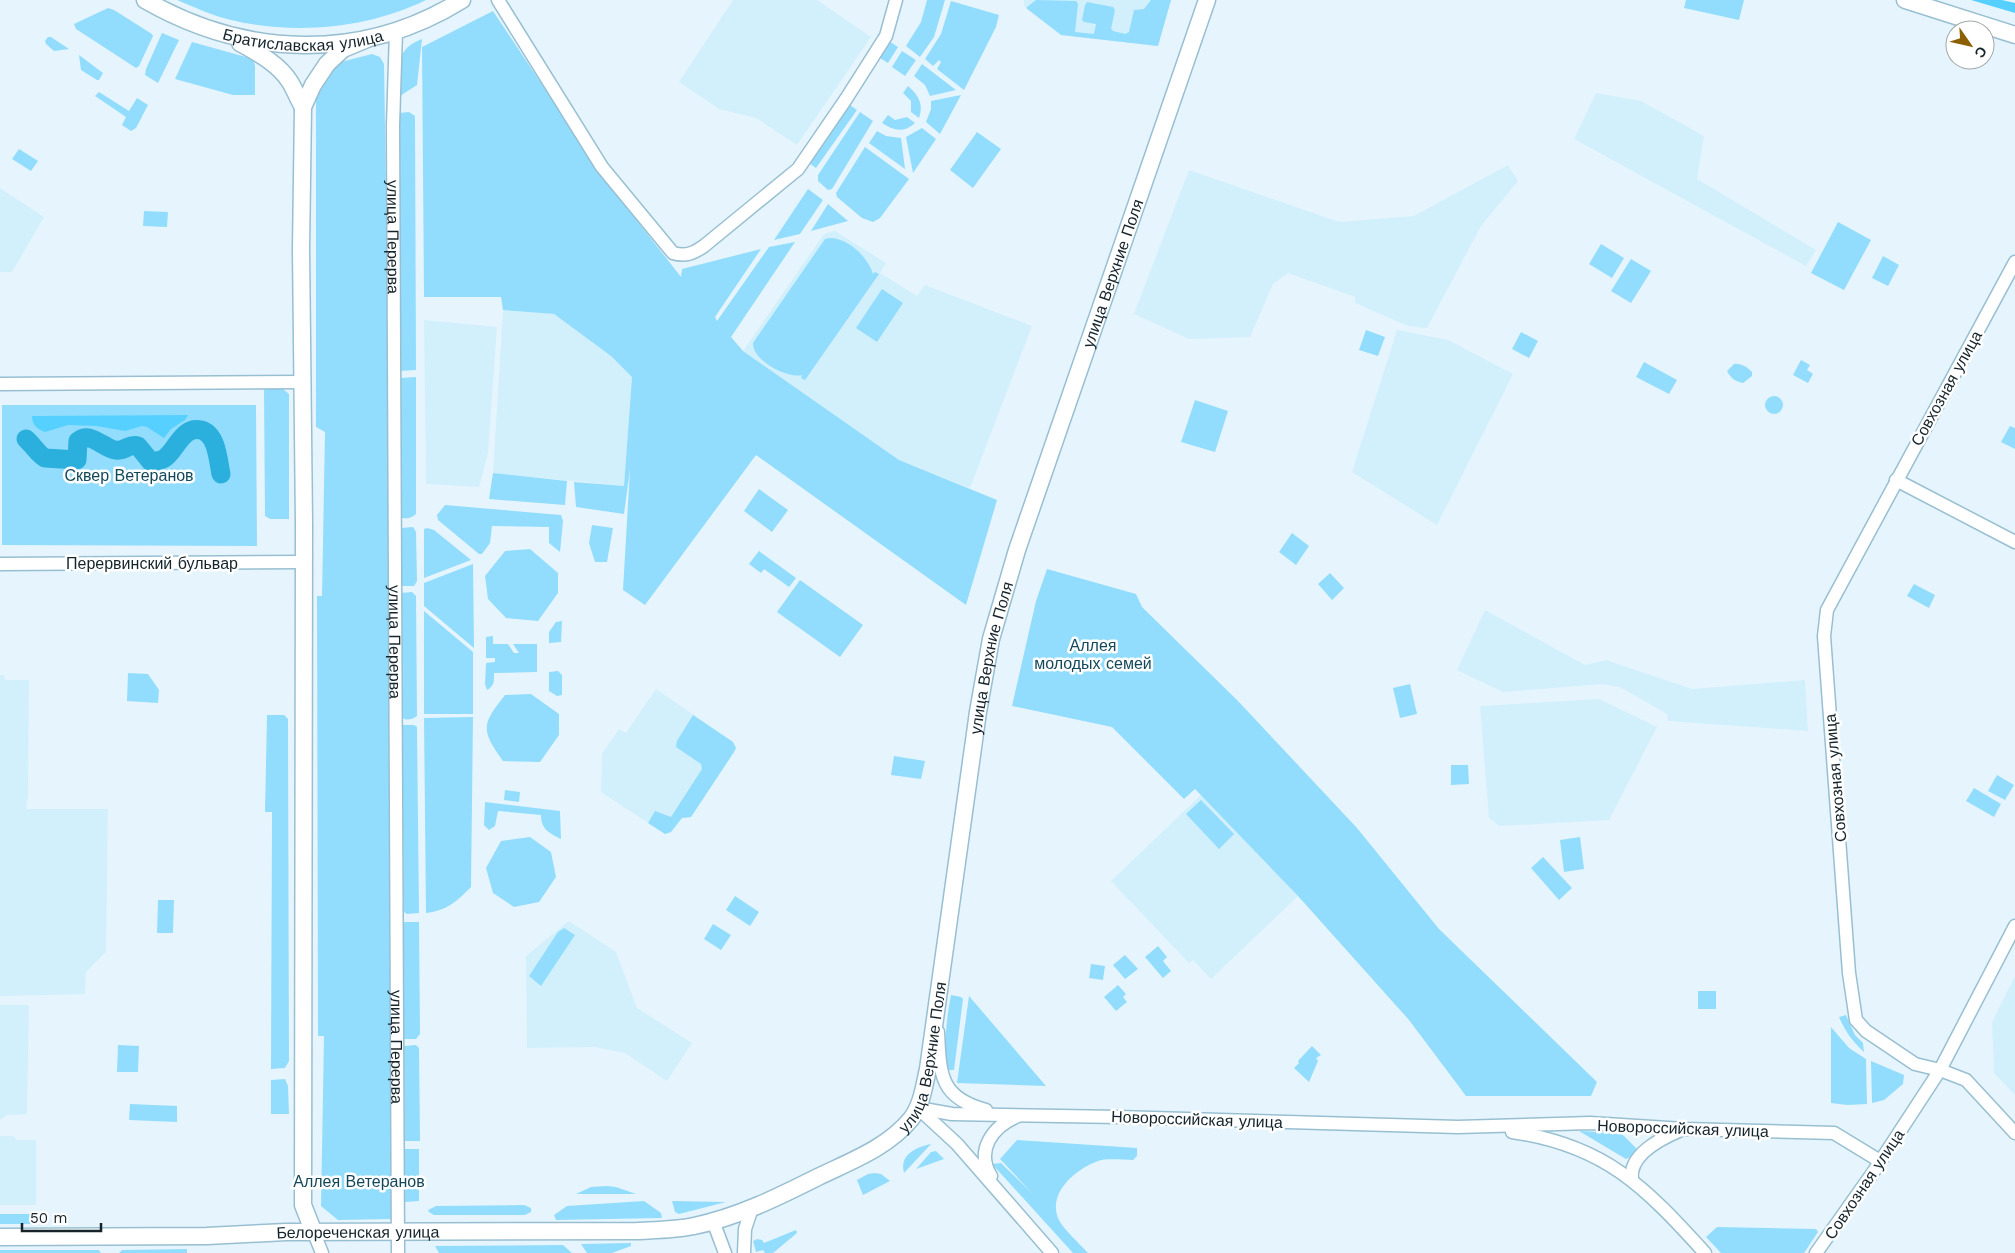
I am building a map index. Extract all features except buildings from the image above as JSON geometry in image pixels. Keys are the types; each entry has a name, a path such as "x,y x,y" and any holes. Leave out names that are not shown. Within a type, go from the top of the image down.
{"main road":[{"name":"Братиславская улица","path":"145,0 193,24 228,36 283,45 330,44 367,39 396,31 434,16 462,0"},
{"name":"улица Верхние Поля","path":"713,1221 752,1208 874,1150 902,1127 918,1108 928,1069 937,1011 978,712 990,639 1017,550 1207,0"},
{"path":"1905,0 2015,35"},
{"path":"228,36 253,50 284,73 291,82 303,107"},
{"path":"314,1233 303,1205 303,107 313,85 326,64 343,49 367,39"},
{"name":"Белореченская улица","path":"0,1236 207,1236 286,1232 637,1231 672,1230 713,1221"}],"street":[{"path":"498,0 602,167 674,253 681,255 689,255 696,251 798,170 886,36 896,0"},
{"name":"улица Перерва","path":"396,31 393,135 397,1052 400,1232 398,1253"},
{"name":"Совхозная улица","path":"1816,1253 1940,1070 1915,1064 1866,1030 1856,1020 1849,973 1828,694 1824,636 1827,610 2015,262"},
{"path":"0,384 303,382"},
{"path":"1896,480 2015,542"},
{"name":"Перервинский бульвар","path":"0,564 304,562"},
{"path":"2015,926 1940,1070 1966,1080 2015,1133"},
{"path":"937,1011 939,1057 948,1088 961,1102 1003,1115"},
{"path":"918,1108 957,1144 1052,1253"},
{"name":"Новороссийская улица","path":"918,1108 952,1114 1478,1127 1590,1124 1684,1129 1834,1132 1880,1161"},
{"path":"1002,1194 986,1168 985,1148 997,1130 1009,1120 1021,1115"},
{"name":"Новороссийская улица","path":"1478,1127 1533,1135 1571,1145 1613,1166 1632,1180 1670,1215 1705,1253"},
{"path":"1632,1180 1633,1169 1645,1152 1658,1141 1684,1129"},
{"path":"744,1253 745,1229 752,1208"},
{"path":"713,1221 724,1253"},
{"path":"314,1233 322,1253"}],"shaded area":[{"path":"733,0 817,0 871,37 797,145 756,118 719,109 679,82"},
{"path":"1024,0 1171,0 1158,46 1061,35 1024,6"},
{"path":"1971,0 2002,0 2015,3 2015,13"},
{"path":"1596,93 1641,101 1704,136 1697,179 1816,250 1806,266 1574,139"},
{"path":"1508,165 1518,181 1481,226 1427,328 1408,326 1355,303 1355,297 1288,273 1273,284 1250,337 1189,339 1134,314 1189,170 1339,222 1414,216"},
{"path":"0,188 44,217 12,272 0,272"},
{"path":"835,231 886,263 880,273 917,296 925,285 1032,326 970,488 899,460 743,351 824,234"},
{"path":"503,310 554,314 611,356 632,377 624,486 493,473"},
{"path":"424,320 497,327 488,453 479,487 426,484"},
{"path":"1397,330 1448,340 1513,374 1437,525 1352,472"},
{"path":"188,415 185,420 171,429 164,438 147,427 142,426 125,431 97,426 68,425 45,432 36,426 32,416"},
{"path":"1485,610 1585,665 1606,660 1692,689 1805,680 1808,731 1668,721 1667,714 1620,687 1602,684 1503,692 1457,670"},
{"path":"0,675 4,675 5,680 29,680 28,796 26,809 108,809 106,952 86,972 85,994 0,996"},
{"path":"656,689 733,742 736,748 691,817 682,818 671,832 665,834 601,792 602,754 619,729 626,733"},
{"path":"1599,699 1657,727 1609,820 1499,826 1489,818 1480,706"},
{"path":"1201,795 1298,896 1211,979 1193,960 1189,963 1111,881"},
{"path":"569,921 616,952 637,1008 692,1043 667,1081 625,1053 595,1047 527,1048 526,956"},
{"path":"2015,976 2015,1095 1994,1073 1992,1022"},
{"path":"0,1005 29,1005 27,1114 7,1115 0,1120"},
{"path":"0,1136 13,1136 17,1140 36,1140 36,1205 0,1205"}],"green space":[{"path":"177,0 426,0 403,10 355,23 305,28 255,25 231,20 210,14"},
{"path":"927,0 945,0 934,37 920,57 906,46 921,22"},
{"path":"1036,0 1076,1 1078,4 1075,32 1094,34 1096,24 1082,20 1087,2 1113,7 1115,10 1111,29 1125,34 1129,32 1134,10 1144,9 1151,0 1171,0 1158,46 1061,35 1026,8"},
{"path":"1686,0 1744,0 1739,20 1684,8"},
{"path":"951,1 999,15 996,27 964,90 937,69 941,62 939,60 933,66 925,59 941,34"},
{"path":"108,8 153,36 139,66 136,68 76,29 74,24"},
{"path":"493,11 609,185 681,277 682,269 761,249 715,317 717,321 769,247 795,242 731,337 743,351 899,460 997,500 966,605 756,455 645,605 623,590 630,469 624,514 576,507 574,482 624,486 632,377 611,356 554,314 503,310 501,297 424,297 422,47"},
{"path":"162,33 179,40 158,83 145,75"},
{"path":"48,37 69,49 54,51 46,44 45,41"},
{"path":"422,39 417,85 400,96 399,69 402,55 406,49"},
{"path":"889,41 898,47 888,63 880,58"},
{"path":"192,42 253,59 255,66 255,95 233,95 175,79"},
{"path":"902,51 916,60 905,76 892,67"},
{"name":"Аллея Ветеранов","path":"372,54 380,57 384,64 389,376 393,1219 338,1220 321,1206 324,1036 318,1036 317,596 322,596 325,432 316,427 316,98 318,88 337,63"},
{"path":"79,55 103,73 99,80 81,70"},
{"path":"922,64 956,90 930,96 925,85 914,76"},
{"path":"908,86 919,100 921,108 919,118 911,112 911,101 903,93"},
{"path":"99,92 129,111 137,98 148,105 136,128 131,131 122,125 126,117 95,96"},
{"path":"961,95 940,134 926,122 931,109 931,101"},
{"path":"850,105 857,110 816,168 809,163"},
{"path":"409,112 415,116 416,370 400,371 399,113"},
{"path":"860,112 873,121 832,189 828,190 818,181 818,175"},
{"path":"888,115 895,120 907,117 915,123 903,130 891,128 882,123"},
{"path":"922,128 936,139 913,173 906,137"},
{"path":"877,131 886,136 901,138 905,169 869,143"},
{"path":"977,132 1001,149 973,188 950,170"},
{"path":"865,147 909,179 880,218 873,222 862,218 837,197 836,193"},
{"path":"19,149 38,161 31,171 12,159"},
{"path":"808,189 823,200 800,234 774,240"},
{"path":"828,204 848,221 811,231"},
{"path":"144,211 168,212 167,227 143,226"},
{"path":"1838,222 1871,240 1844,290 1811,273"},
{"path":"830,238 844,241 850,245 867,261 873,274 875,272 879,274 805,380 801,378 802,375 788,374 764,362 758,356 753,343 825,239"},
{"path":"1601,244 1624,258 1612,278 1589,264"},
{"path":"1883,256 1899,265 1888,286 1872,278"},
{"path":"1631,259 1651,271 1631,303 1611,291"},
{"path":"882,289 903,303 877,342 856,328"},
{"path":"1366,330 1385,337 1378,356 1359,350"},
{"path":"1521,332 1538,341 1529,358 1512,349"},
{"path":"1801,360 1810,365 1807,370 1813,374 1808,383 1793,375"},
{"path":"1644,362 1677,380 1669,394 1636,377"},
{"path":"1734,364 1746,367 1752,372 1752,376 1743,383 1735,380 1727,371"},
{"path":"416,377 416,514 404,518 400,517 400,378"},
{"path":"265,388 283,389 289,394 289,519 270,519 265,516"},
{"path":"1770,396 1778,396 1783,401 1781,412 1770,414 1765,409 1765,401"},
{"path":"1195,400 1228,411 1215,452 1181,442"},
{"name":"Сквер Ветеранов","path":"2,405 256,405 257,546 2,545"},
{"path":"2010,426 2015,428 2015,449 2001,442"},
{"path":"493,473 567,481 565,505 489,499"},
{"path":"759,489 788,510 772,532 744,511"},
{"path":"445,505 561,515 563,521 560,552 549,543 549,527 492,526 490,543 482,554 479,554 438,520 437,515"},
{"path":"592,525 613,528 607,562 595,562 589,543"},
{"path":"413,527 416,532 417,581 414,586 401,586 401,528"},
{"path":"424,529 434,530 471,560 424,578"},
{"path":"1292,533 1309,546 1296,565 1279,552"},
{"path":"530,549 558,573 558,593 538,621 506,618 488,599 485,576 505,551"},
{"path":"759,551 796,578 789,587 764,569 761,573 749,564"},
{"path":"473,564 474,648 424,606 424,583"},
{"name":"Аллея молодых семей","path":"1047,569 1136,594 1142,607 1238,701 1357,828 1439,929 1597,1082 1591,1096 1466,1096 1409,1020 1298,896 1195,789 1184,799 1112,727 1012,706 1036,601"},
{"path":"1330,573 1344,588 1332,600 1318,584"},
{"path":"800,580 863,625 840,657 777,612"},
{"path":"1914,584 1935,595 1929,608 1907,596"},
{"path":"412,592 416,596 417,716 412,719 404,719 401,593"},
{"path":"424,611 473,652 473,714 424,714"},
{"path":"562,621 561,642 549,643 549,632 556,622"},
{"path":"493,636 493,644 508,644 514,653 519,653 513,644 537,644 537,672 494,673 493,685 487,690 485,684 486,663 495,662 495,658 486,658 486,637"},
{"path":"558,671 562,675 562,695 557,696 549,691 549,672"},
{"path":"128,673 148,674 159,690 158,703 127,701"},
{"path":"1410,684 1417,714 1400,718 1393,688"},
{"path":"531,694 559,714 559,735 540,762 503,761 488,734 488,721 505,695"},
{"path":"267,715 284,715 288,719 289,1061 285,1068 271,1069 272,812 265,812"},
{"path":"693,715 733,742 736,748 691,817 682,818 671,832 665,834 648,823 655,811 671,817 702,769 701,764 676,747 677,741"},
{"path":"473,717 471,887 451,904 440,910 426,913 424,718"},
{"path":"402,725 414,725 417,727 419,913 407,914 404,912"},
{"path":"894,756 925,761 921,779 891,775"},
{"path":"1451,765 1468,765 1469,784 1451,785"},
{"path":"1997,775 2014,785 2005,800 1988,791"},
{"path":"1974,788 2001,804 1994,817 1966,801"},
{"path":"505,790 520,792 519,802 504,800"},
{"path":"1201,800 1234,834 1219,849 1186,814"},
{"path":"485,802 560,811 561,839 546,830 542,824 541,815 498,811 495,826 489,830 484,825"},
{"path":"530,837 551,852 556,877 539,902 514,907 493,893 486,868 501,841"},
{"path":"1580,837 1584,869 1564,872 1560,840"},
{"path":"1543,857 1572,888 1559,900 1531,868"},
{"path":"735,896 759,912 750,926 726,910"},
{"path":"158,900 174,900 173,933 157,933"},
{"path":"403,922 419,922 420,1034 416,1039 404,1039"},
{"path":"713,924 731,935 721,950 704,939"},
{"path":"564,928 575,935 541,986 529,976 558,932"},
{"path":"1158,946 1167,957 1163,961 1171,971 1163,978 1145,957"},
{"path":"1125,955 1138,969 1125,979 1113,965"},
{"path":"1091,964 1105,966 1103,980 1089,978"},
{"path":"1118,985 1126,994 1123,997 1127,1002 1116,1011 1104,997"},
{"path":"1698,991 1716,991 1716,1009 1698,1009"},
{"path":"951,995 963,999 954,1070 947,1070 946,1032"},
{"path":"969,996 1046,1086 957,1083"},
{"path":"1846,1015 1855,1035 1863,1043 1864,1052 1852,1040 1841,1022 1839,1017"},
{"path":"1831,1027 1849,1048 1866,1059 1867,1104 1847,1105 1831,1103"},
{"path":"118,1045 139,1046 138,1072 117,1072"},
{"path":"416,1045 419,1048 420,1141 405,1141 404,1046"},
{"path":"1312,1046 1321,1055 1316,1058 1318,1061 1309,1082 1294,1068"},
{"path":"1871,1061 1904,1075 1903,1084 1884,1100 1872,1103"},
{"path":"285,1079 288,1086 289,1114 271,1114 271,1080"},
{"path":"130,1104 177,1106 177,1122 129,1120"},
{"path":"1579,1131 1621,1133 1639,1151 1626,1159"},
{"path":"1017,1140 1137,1148 1137,1156 1133,1160 1111,1159 1098,1161 1073,1176 1060,1191 1056,1208 1058,1218 1067,1231 1088,1253 1073,1253 992,1164 1001,1163 1033,1194 1000,1159"},
{"path":"931,1144 904,1173 903,1167 906,1157 920,1147"},
{"path":"404,1149 419,1149 419,1201 405,1202"},
{"path":"936,1151 944,1159 916,1169 931,1152"},
{"path":"868,1174 881,1174 890,1181 863,1195 857,1180"},
{"path":"607,1186 636,1194 576,1194 591,1187"},
{"path":"644,1201 661,1213 662,1218 556,1220 554,1215 567,1206"},
{"path":"672,1201 726,1202 679,1214 675,1212"},
{"path":"524,1205 531,1208 531,1212 525,1215 434,1215 428,1210 436,1206"},
{"path":"0,1214 36,1214 34,1224 0,1224"},
{"path":"1717,1227 1816,1229 1818,1232 1804,1253 1721,1253 1706,1237"},
{"path":"796,1230 797,1233 773,1253 765,1253 763,1250 756,1252 753,1241 757,1239 762,1240 764,1243"},
{"path":"631,1243 631,1246 612,1253 587,1253 581,1244"},
{"path":"563,1245 572,1253 439,1253 435,1246"},
{"path":"187,1249 187,1253 119,1253 122,1250"},
{"path":"0,1250 99,1250 101,1253 0,1253"}],"waterway":[{"path":"26,439 45,458 77,460 78,441 88,438 115,450 138,446 151,462 164,458 189,431 201,430 206,432 214,442 221,474"}]}
